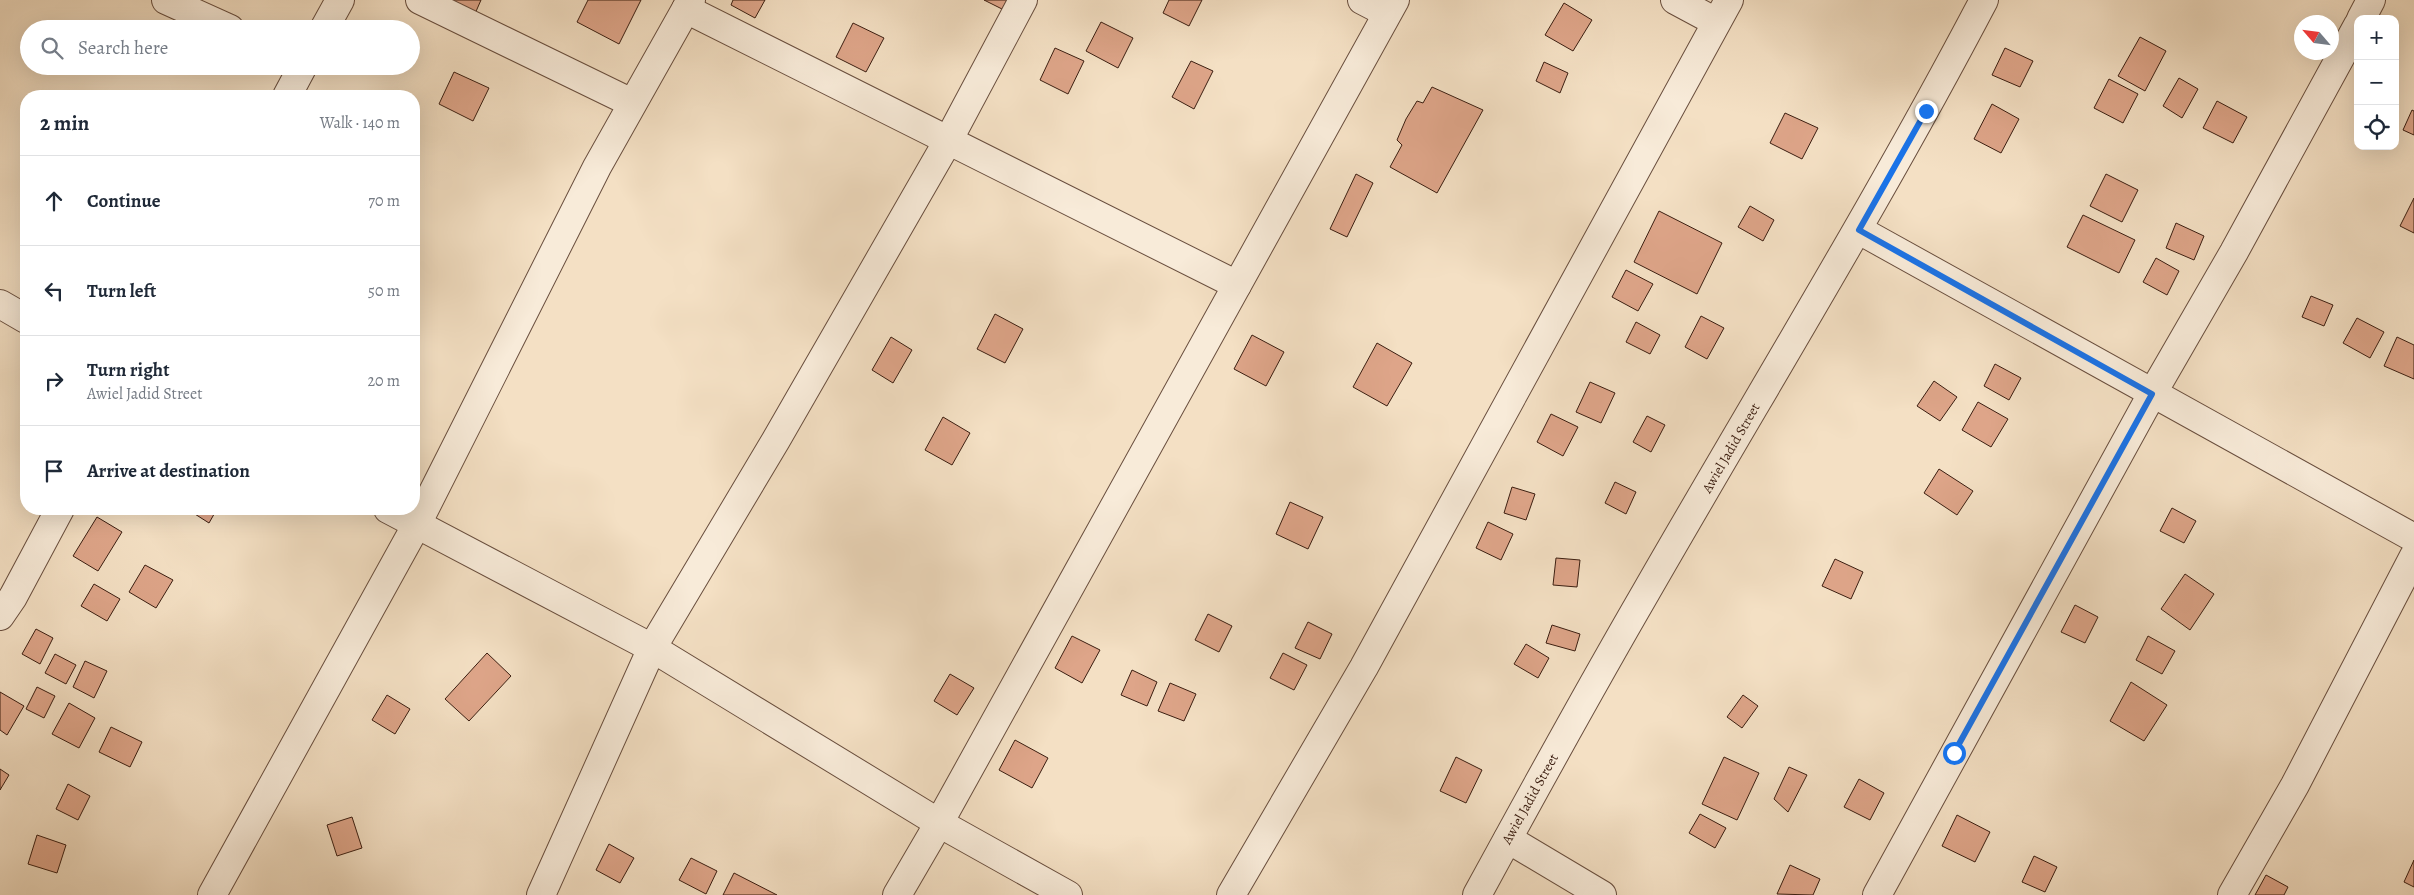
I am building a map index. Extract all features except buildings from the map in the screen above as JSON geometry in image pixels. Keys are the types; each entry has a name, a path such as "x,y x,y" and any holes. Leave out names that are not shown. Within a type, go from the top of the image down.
{"street":[{"path":"166,0 210,20"},
{"path":"329,20 340,0"},
{"path":"420,0 632,103"},
{"path":"541,895 652,648 776,440 949,139 1023,0"},
{"path":"897,895 939,823 1391,7 1362,0"},
{"path":"1231,895 1364,667 1722,11 1675,0"},
{"name":"Awiel Jadid Street","path":"1477,895 1646,592 1859,230 1926,111 1984,0"},
{"path":"2363,15 2371,0"},
{"path":"212,895 417,524 597,167 689,4 1237,286"},
{"path":"1877,895 2152,394 2234,252 2354,32"},
{"path":"290,90 298,75"},
{"path":"1859,230 2414,538"},
{"path":"0,304 20,316"},
{"path":"0,616 13,597 57,515"},
{"path":"400,515 652,648 939,823 1068,895"},
{"path":"2232,895 2294,785 2414,556"},
{"path":"1508,839 1602,895"}],"route":[{"path":"1926,111 1859,230 2152,394 1954,753"}]}
